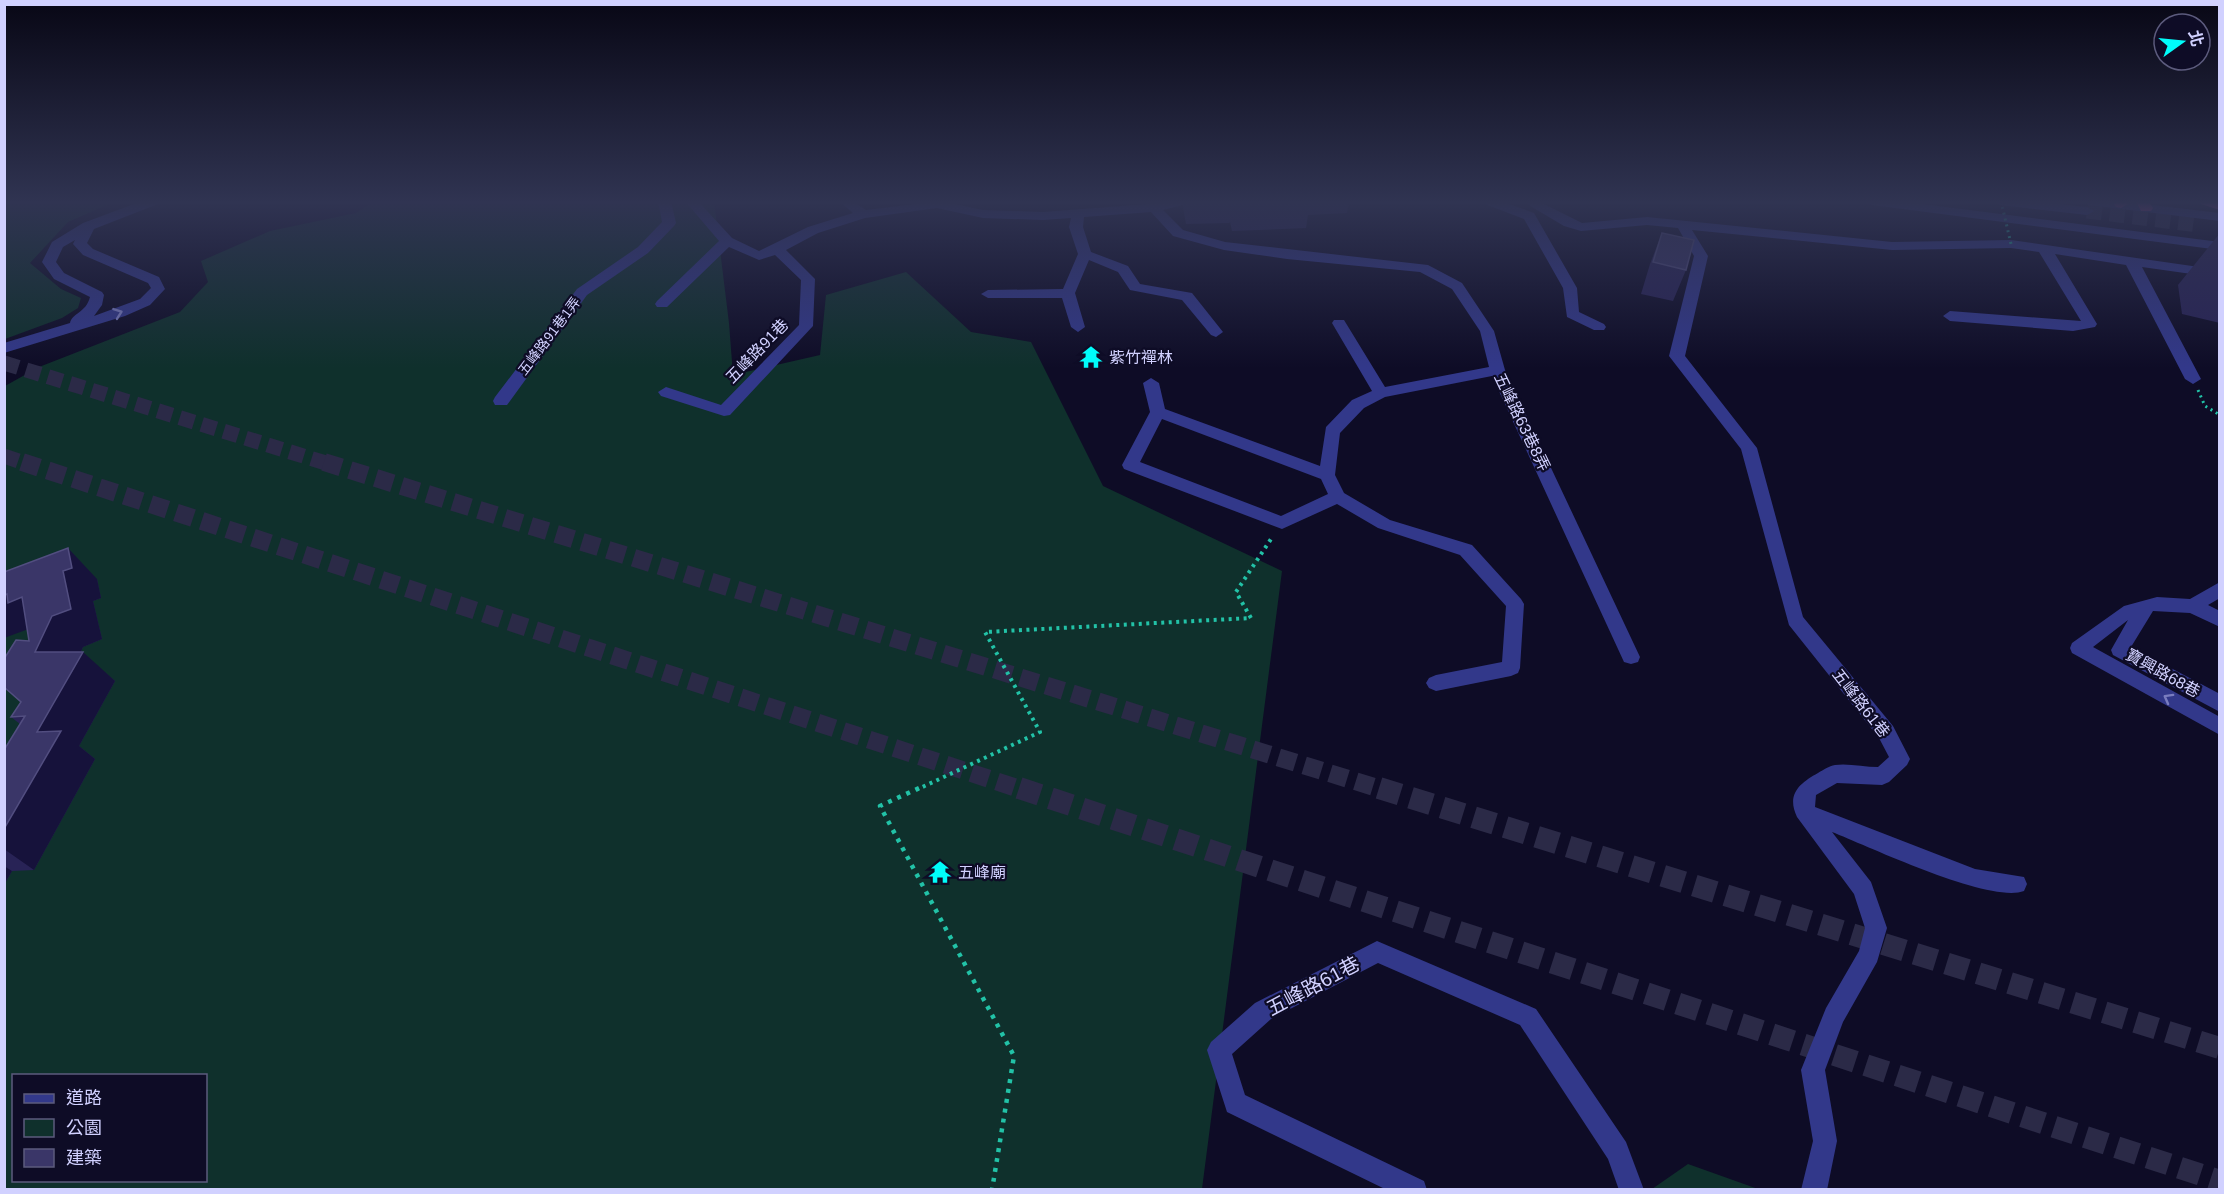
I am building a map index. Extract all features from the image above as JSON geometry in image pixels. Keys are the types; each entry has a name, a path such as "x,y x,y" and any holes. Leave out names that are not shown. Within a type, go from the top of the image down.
{"street":[{"path":"51,257 48,262 59,276 97,295 96,305 89,315 62,331"},
{"path":"4,348 120,313 145,302 158,289 154,280 99,257"},
{"name":"五峰路91巷1弄","path":"501,401 582,292 633,257"},
{"path":"662,304 711,257"},
{"name":"五峰路91巷","path":"666,392 724,411 806,326 808,279 785,257"},
{"path":"1078,327 1068,292 1084,257"},
{"path":"1092,257 1123,269 1135,287 1187,296 1216,332"},
{"name":"五峰路63巷8弄","path":"1321,257 1423,268 1457,286 1487,331 1497,370 1631,657"},
{"path":"1552,257 1570,288 1572,314 1599,327"},
{"name":"五峰路61巷","path":"1701,257 1677,356 1749,448 1795,620 1887,732 1900,759 1882,776 1835,774 1806,790 1804,811"},
{"path":"1950,316 2073,326 2090,324 2049,257"},
{"path":"2094,257 2220,274"},
{"path":"2132,262 2193,379"},
{"path":"988,294 1036,296 1068,292"},
{"path":"1339,323 1381,393"},
{"path":"1436,683 1510,668 1515,604 1466,550 1384,524 1338,497 1327,475 1332,431 1358,404 1381,393 1497,370"},
{"path":"1151,384 1158,412 1130,465 1282,523 1338,497"},
{"path":"1158,412 1327,475"},
{"path":"2193,606 2220,589"},
{"path":"2220,620 2193,606 2163,601 2121,614 2079,648 2220,727"},
{"name":"寶興路68巷","path":"2146,605 2120,650 2220,704"},
{"path":"1804,811 1975,879 2016,884"},
{"path":"1804,811 1863,889 1876,928 1869,954 1834,1016 1813,1070 1825,1142 1814,1190"},
{"name":"五峰路61巷","path":"1415,1190 1236,1103 1219,1050 1263,1011 1377,952 1528,1017 1617,1151 1632,1190"}],"path":[{"path":"2193,379 2205,406 2220,415"},
{"path":"992,1190 1014,1056 880,806 1040,732 985,632 1049,627 1144,626 1251,618 1236,592 1282,523"}],"green space":[{"path":"5,257 36,257 30,263 61,289 81,298 78,308 62,318 5,339"},
{"path":"211,257 721,257 733,375 820,355 826,295 906,272 971,332 1031,342 1103,486 1282,571 1202,1189 5,1190 5,386 39,367 180,312 208,282 201,261"},
{"path":"1688,1164 1758,1189 1652,1189"}],"building":[{"path":"1655,257 1690,257 1686,270 1653,262"},
{"path":"68,548 72,568 63,571 71,609 52,616 35,652 83,652 37,732 61,731 4,829 4,750 25,716 11,717 21,702 4,687 4,659 16,640 29,641 22,597 8,603 7,594 4,595 4,572"}],"tunnel":[{"path":"4,363 329,464"},
{"path":"4,456 27,464"},
{"path":"22,462 1023,790"},
{"path":"324,462 1384,790"},
{"path":"1019,788 2220,1181"},
{"path":"1379,788 2220,1048"}],"place":[{"name":"紫竹禪林","path":"1091,357"},
{"name":"五峰廟","path":"940,872"}]}
